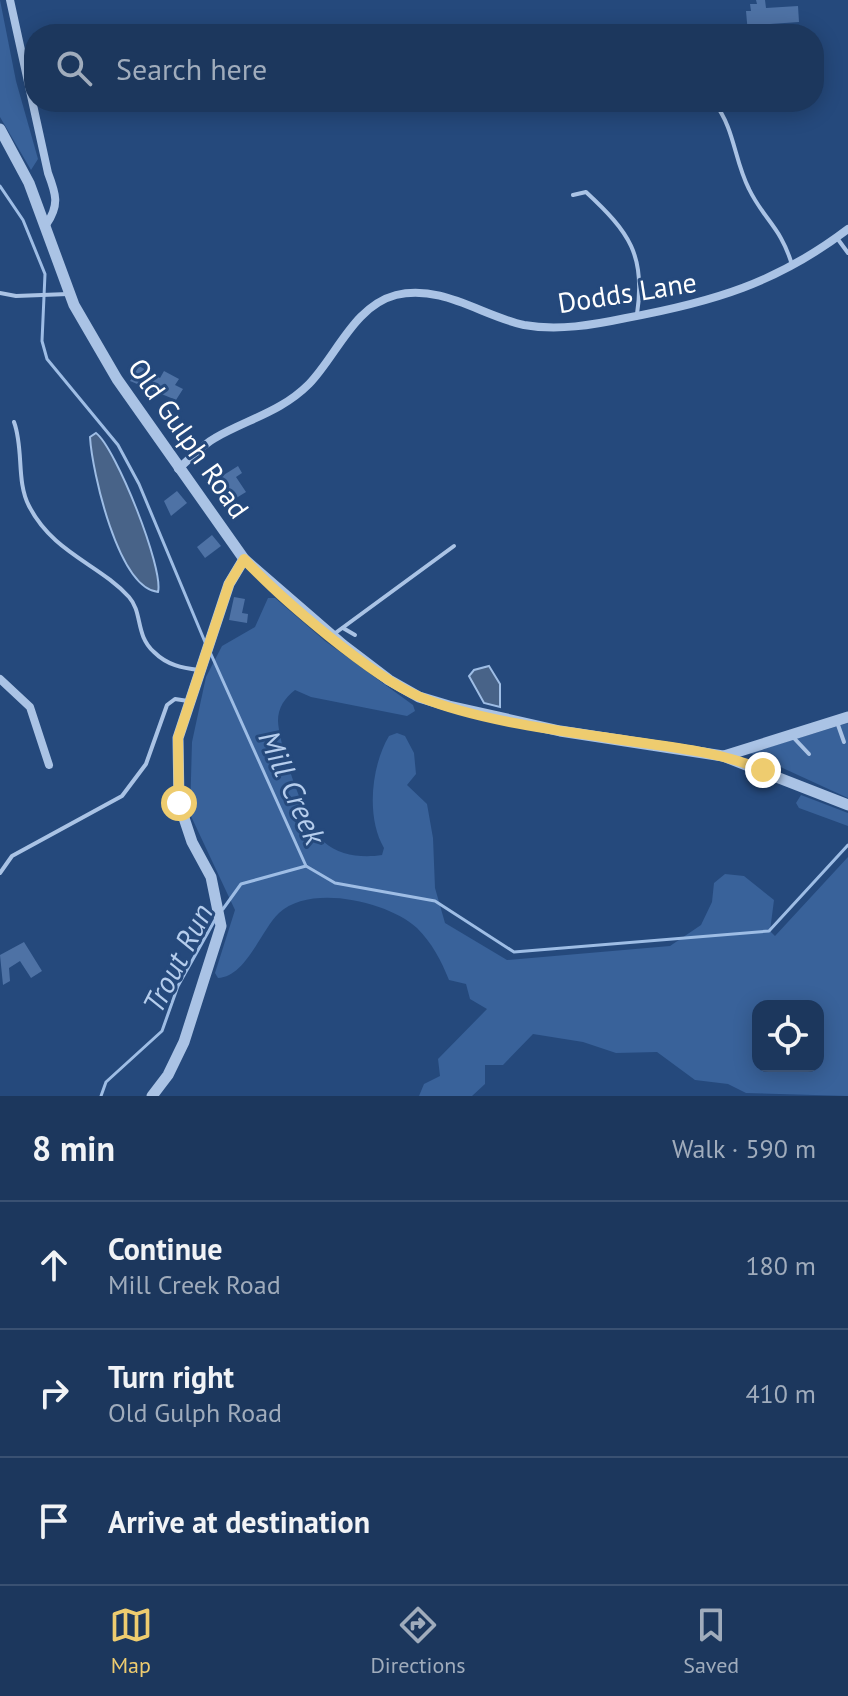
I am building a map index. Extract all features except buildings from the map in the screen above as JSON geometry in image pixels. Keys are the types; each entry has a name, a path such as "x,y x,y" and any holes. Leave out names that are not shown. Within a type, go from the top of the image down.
{"street":[{"path":"10,0 24,64"},
{"path":"35,112 48,173 57,196 56,210 46,225"},
{"name":"Old Gulph Road","path":"0,129 29,183 70,294 117,379 244,559 332,636 389,680 419,697 560,731 723,756 848,805"},
{"name":"Dodds Lane","path":"178,469 213,438 289,402 328,361 362,316 396,295 445,297 508,321 544,327 588,325 714,300 793,268 848,229"},
{"path":"152,1096 168,1075 184,1042 221,926 211,877 192,842 179,803 178,738 229,584 244,559"},
{"path":"0,679 30,707 49,765"},
{"path":"723,756 842,719"}],"lane":[{"path":"720,112 733,133 748,188 778,229 793,268"},
{"path":"573,195 586,192 634,246 641,272 637,316"},
{"path":"837,238 848,253"},
{"path":"0,293 70,294"},
{"path":"14,422 22,444 27,502 43,526 65,549 129,597 136,610 140,633 154,652 178,667 203,665"},
{"path":"332,636 454,546"},
{"path":"343,628 355,635"},
{"path":"0,873 12,856 122,796 146,764 167,705 181,698 190,701"},
{"path":"842,719 844,742"},
{"path":"790,734 809,754"}],"shaded area":[{"path":"0,0 16,81 38,159 31,170 0,117"},
{"path":"96,433 115,461 137,510 154,560 158,592 144,586 119,550 96,475 90,437"},
{"path":"268,598 275,598 325,641 413,705 415,711 407,716 311,697 295,690 283,703 278,721 295,784 309,819 330,847 352,855 382,855 384,848 378,836 373,807 375,777 389,736 397,733 405,736 414,753 416,774 407,785 427,804 433,838 435,888 445,923 507,960 670,946 701,925 712,902 714,883 725,874 744,876 774,900 770,931 775,936 848,857 848,1096 746,1093 728,1084 695,1080 657,1052 616,1053 583,1042 533,1034 503,1065 485,1065 485,1084 472,1096 419,1096 424,1084 440,1076 438,1059 487,1009 470,999 466,984 449,980 436,952 417,928 388,910 350,900 310,899 293,904 272,921 237,970 218,978 215,973 235,910 190,814 192,742 206,677 222,646 255,627"},
{"path":"489,666 500,684 500,707 484,703 469,676 474,670"},
{"path":"848,723 848,798 750,753"},
{"path":"801,795 848,813 848,826 799,808 796,803"}],"waterway":[{"name":"Mill Creek","path":"0,186 23,220 45,274 42,341 47,359 118,445 139,484 205,642"},
{"name":"Mill Creek","path":"210,652 306,866 335,883 435,901 514,952 769,931 848,845"},
{"name":"Trout Run","path":"223,909 241,884 306,866"},
{"name":"Trout Run","path":"101,1096 106,1082 162,1031 178,986 216,918"}],"route":[{"path":"179,803 176,773 178,738 229,584 244,559 259,575 361,659 419,697 560,731 723,756 763,770"}]}
